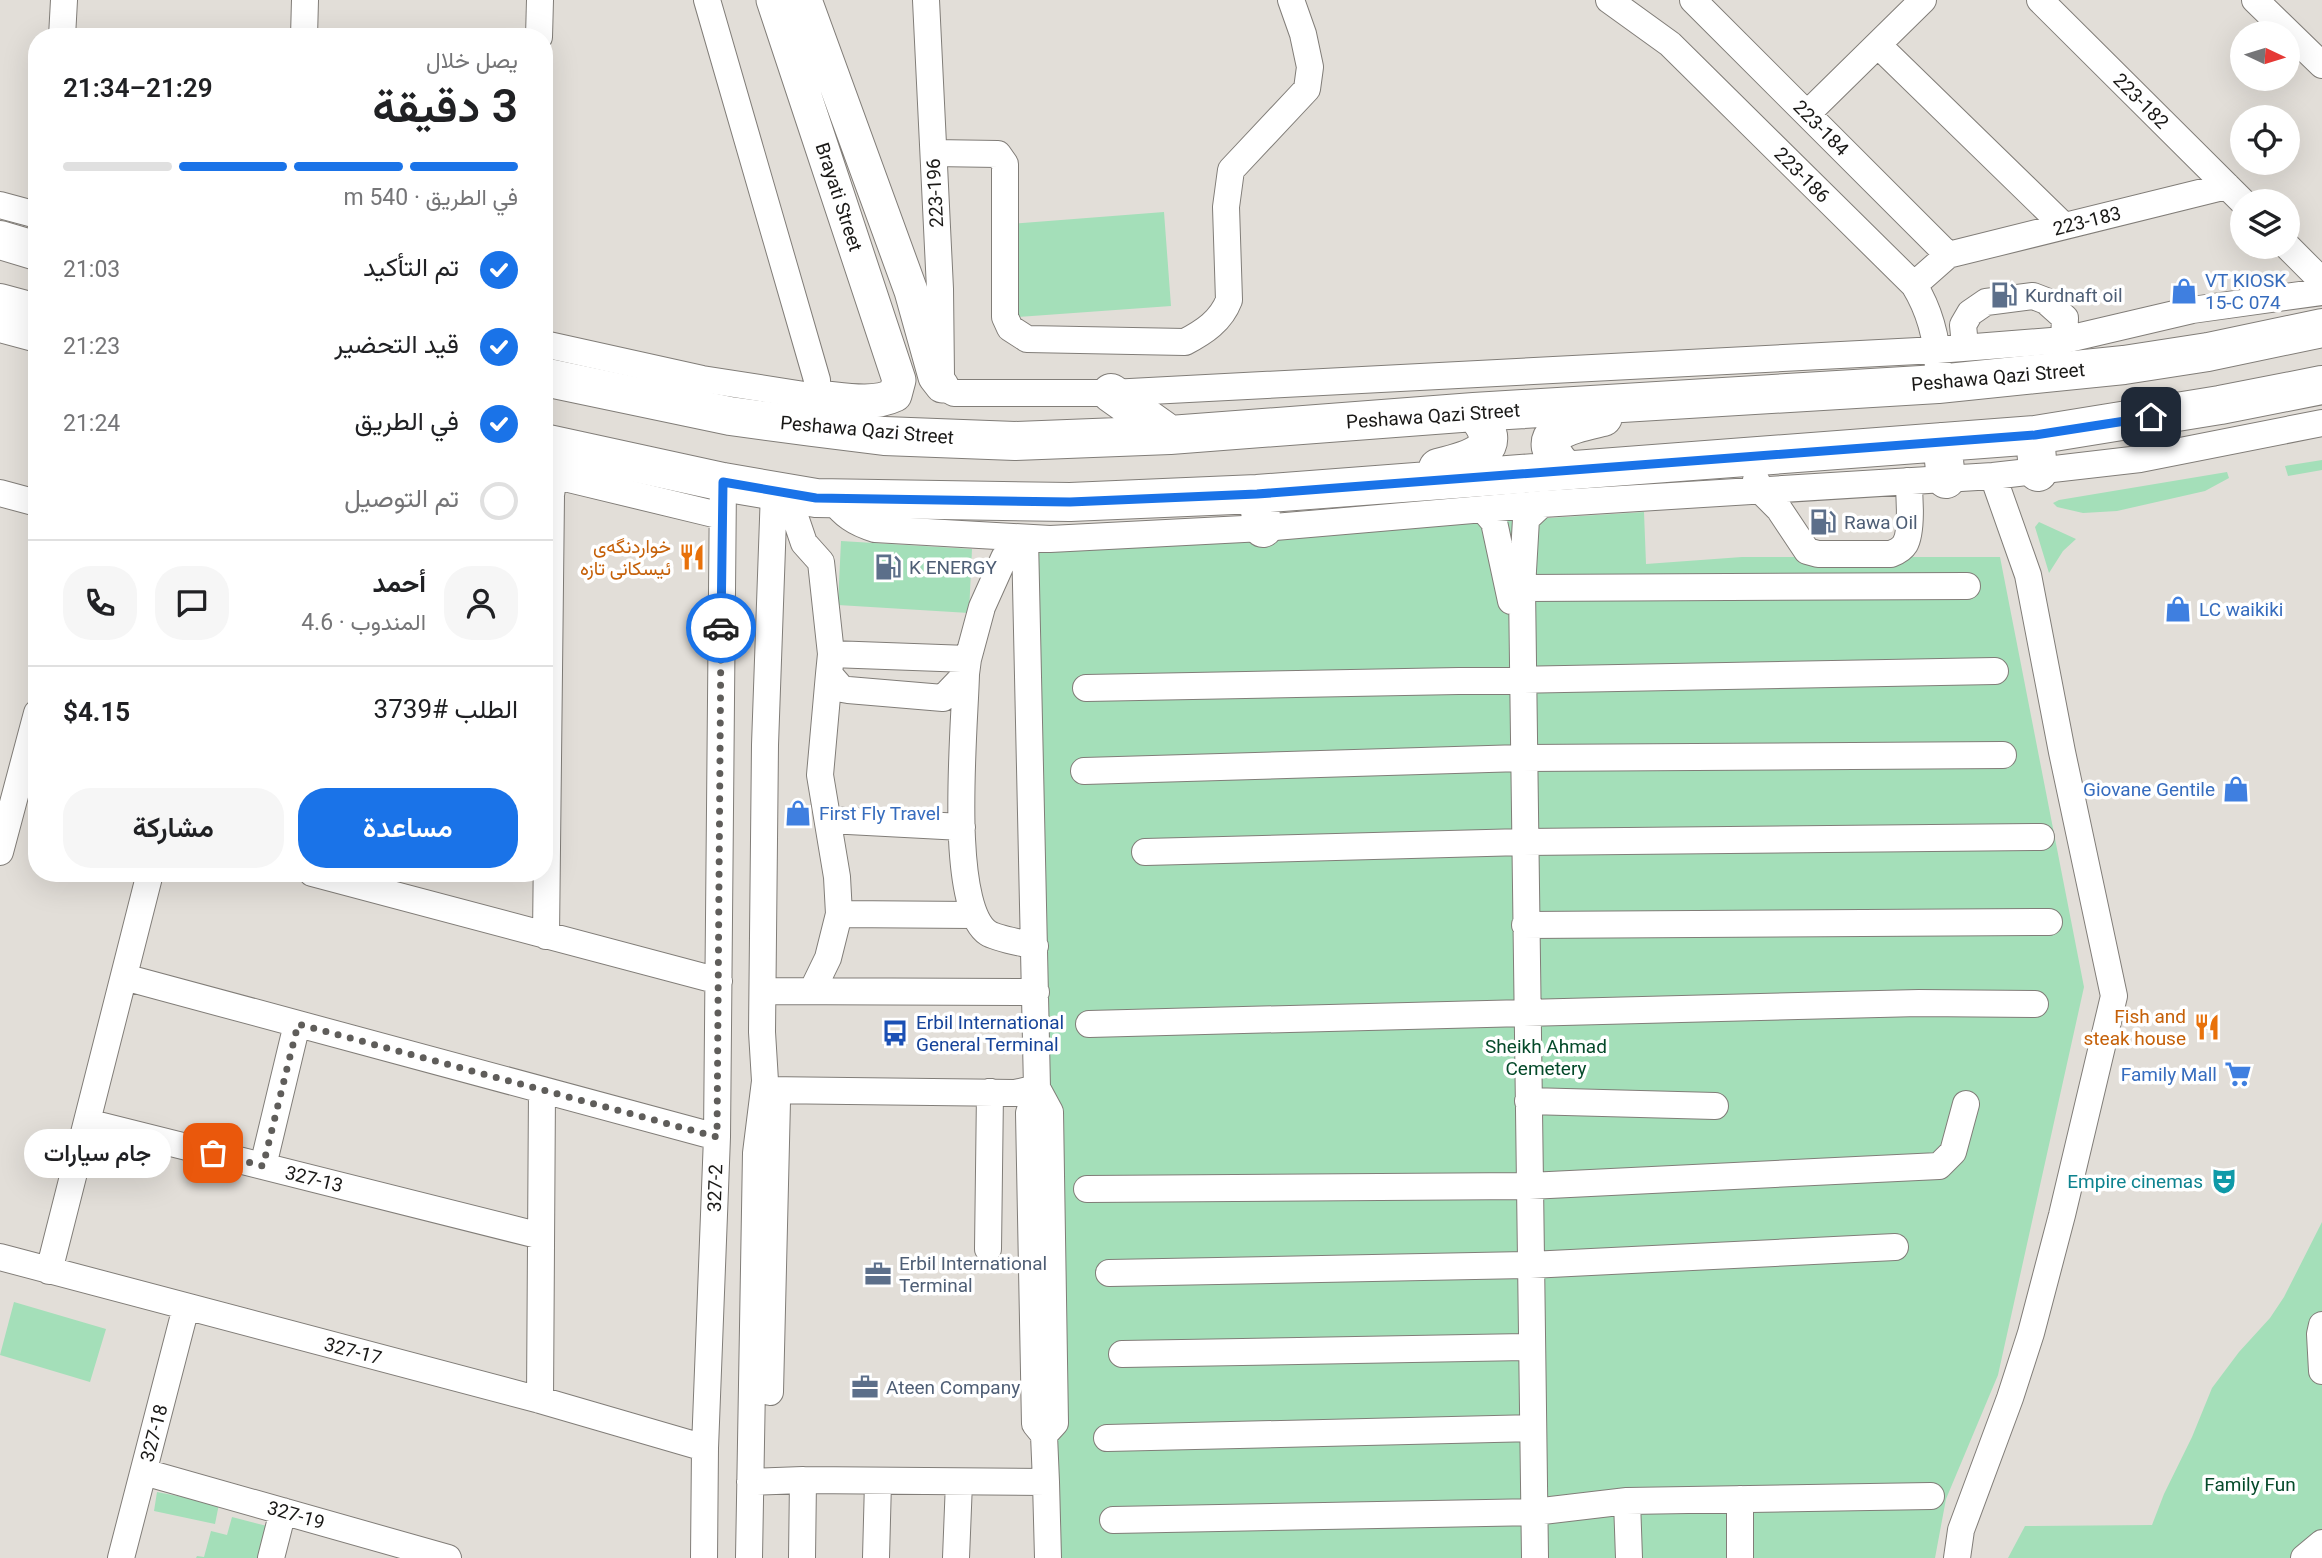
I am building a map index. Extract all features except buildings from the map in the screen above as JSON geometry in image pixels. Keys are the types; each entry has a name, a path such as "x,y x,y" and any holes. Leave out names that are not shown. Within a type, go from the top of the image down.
{"highway":[{"path":"0,240 28,248"},
{"path":"0,303 28,311"},
{"name":"Peshawa Qazi Street","path":"553,379 730,416 814,412 884,436 1015,441 1170,435 1680,399 1938,367 2136,363 2208,352 2322,328"},
{"path":"1381,483 1565,469 1753,475 1942,442 2037,453 2220,405 2322,386"},
{"path":"1111,393 1170,435"},
{"path":"1565,469 1551,450 1551,440 1556,431 1573,424 1680,399"},
{"path":"553,465 722,499 780,492 831,498 1070,502 1260,511 1471,460 1483,452 1488,443 1488,432 1474,412"},
{"path":"1942,442 1946,479"}],"main road":[{"name":"Brayati Street","path":"773,0 818,87 911,291 935,377 942,386"},
{"name":"Brayati Street","path":"805,0 818,87 899,380 895,395 814,412"}],"street":[{"path":"62,28 64,0"},
{"path":"304,28 305,0"},
{"path":"539,28 540,0"},
{"path":"553,346 702,379 814,412 817,380 707,0"},
{"name":"223-196","path":"926,0 942,386"},
{"path":"934,153 998,154 1005,164 1005,317 1010,328 1027,339 1185,342 1204,332 1224,314 1229,300 1226,206 1231,170 1307,89 1310,67 1303,34 1291,0"},
{"name":"223-186","path":"1609,0 1670,44 1914,285 1930,314 1938,367"},
{"name":"223-184","path":"1693,0 1948,255"},
{"path":"1807,114 1923,0"},
{"name":"223-182","path":"2040,0 2230,190"},
{"path":"2255,0 2322,65"},
{"path":"1878,45 2064,226"},
{"name":"223-183","path":"1948,255 2064,226 2230,195"},
{"path":"0,205 28,213"},
{"path":"1914,285 1948,255"},
{"path":"2300,259 2322,281"},
{"path":"942,386 954,393 964,394 1111,393 1938,367 1965,346 2064,340 2192,310 2322,292"},
{"path":"1965,346 1963,325 1970,313 1986,302 2033,296 2046,301 2065,318 2064,340"},
{"path":"0,329 28,337"},
{"path":"831,498 852,520 875,529 1025,539 1260,511 1483,509 1542,504 1753,475 1909,481 1993,477 2037,453 2140,459 2322,423"},
{"path":"1753,475 1780,509 1807,551 1818,554 1891,555 1898,552 1905,544 1909,481"},
{"path":"1958,1558 1961,1530 2031,1333 2114,996 2062,752 2028,575 1993,477"},
{"path":"780,492 804,543 821,562 830,664 820,775 837,877 839,914 828,958 812,991"},
{"path":"749,1558 759,1482 771,1090 765,745 780,492"},
{"path":"0,494 28,501"},
{"name":"327-2","path":"704,1558 705,1448 717,1137 722,499"},
{"path":"1535,1558 1521,679 1526,519 1542,504"},
{"path":"1483,509 1494,522 1508,578 1521,679"},
{"path":"1025,539 1004,558 982,607 967,667 961,846 973,915 989,933 1035,946"},
{"path":"1025,539 1037,1088 1050,1112 1055,1423 1044,1435 1048,1558"},
{"path":"1522,588 1967,586"},
{"path":"830,664 967,667"},
{"path":"830,664 842,689 943,698 967,667"},
{"path":"1086,688 1995,671"},
{"path":"1084,771 1522,758 2003,755"},
{"path":"0,852 26,797"},
{"path":"829,820 962,827"},
{"path":"1145,852 1524,842 2041,837"},
{"path":"49,1271 148,882"},
{"path":"345,882 719,981"},
{"path":"546,882 546,936"},
{"path":"839,914 973,915"},
{"path":"1525,925 2049,922"},
{"path":"124,977 717,1137"},
{"path":"771,991 1036,992"},
{"path":"1089,1024 1919,1003 2035,1003"},
{"path":"263,1166 298,1024"},
{"path":"771,1090 990,1093 1028,1092 1037,1088"},
{"path":"540,1400 542,1090"},
{"path":"988,1249 990,1093"},
{"path":"1528,1101 1715,1106"},
{"path":"1087,1189 1529,1185 1939,1166 1952,1152 1966,1104"},
{"name":"327-13","path":"87,1122 541,1236"},
{"path":"1109,1273 1530,1265 1895,1247"},
{"name":"327-17","path":"0,1257 540,1400 705,1448"},
{"name":"327-18","path":"121,1558 186,1307"},
{"path":"2321,1331 2322,1371"},
{"path":"1122,1354 1532,1347"},
{"path":"1107,1438 1533,1428"},
{"name":"327-19","path":"144,1472 448,1558"},
{"path":"802,1558 803,1480"},
{"path":"759,1482 1046,1482"},
{"path":"759,1482 767,1558"},
{"path":"876,1558 878,1482"},
{"path":"956,1558 959,1482"},
{"path":"1113,1520 1534,1512 1628,1501 1931,1496"},
{"path":"1740,1499 1740,1558"},
{"path":"1628,1501 1629,1558"},
{"path":"271,1558 283,1511"},
{"path":"2304,1558 2322,1543"}],"green space":[{"path":"1164,212 1171,306 1018,317 1011,224"},
{"path":"2322,460 2322,470 2288,476 2285,466"},
{"path":"2227,472 2229,478 2205,491 2117,511 2083,513 2057,507 2053,503 2059,500"},
{"name":"Sheikh Ahmad Cemetery","path":"1644,512 1646,564 1742,557 2000,557 2084,987 1998,1375 1946,1499 1935,1558 1053,1558 1035,550"},
{"path":"2039,522 2076,539 2063,551 2049,573 2035,527"},
{"path":"841,541 972,549 969,613 838,605"},
{"name":"Family Fun","path":"2322,1222 2322,1558 2008,1558 2025,1526 2152,1525 2212,1388 2284,1297"},
{"path":"14,1302 106,1329 90,1382 0,1355"},
{"path":"157,1492 219,1504 215,1524 154,1511"},
{"path":"232,1517 267,1526 259,1558 196,1558 204,1557 211,1531 227,1535"}],"way so far":[{"path":"213,1153 263,1166 298,1024 717,1137 721,628"}],"place":[{"name":"VT KIOSK 15-C 074","path":"2184,291"},
{"name":"Kurdnaft oil","path":"2004,295"},
{"name":"Rawa Oil","path":"1823,522"},
{"name":"خواردنگەی ئیسکانی تازە","path":"692,557"},
{"name":"K ENERGY","path":"888,567"},
{"name":"LC waikiki","path":"2178,609"},
{"name":"Giovane Gentile","path":"2236,789"},
{"name":"First Fly Travel","path":"798,813"},
{"name":"Fish and steak house","path":"2207,1027"},
{"name":"Erbil International General Terminal","path":"895,1033"},
{"name":"Family Mall","path":"2238,1074"},
{"name":"جام سيارات","path":"213,1153"},
{"name":"Empire cinemas","path":"2224,1181"},
{"name":"Erbil International Terminal","path":"878,1274"},
{"name":"Ateen Company","path":"865,1387"}],"route":[{"path":"721,628 723,482 816,498 1007,502 1132,500 1257,494 2035,435 2151,417"}]}
